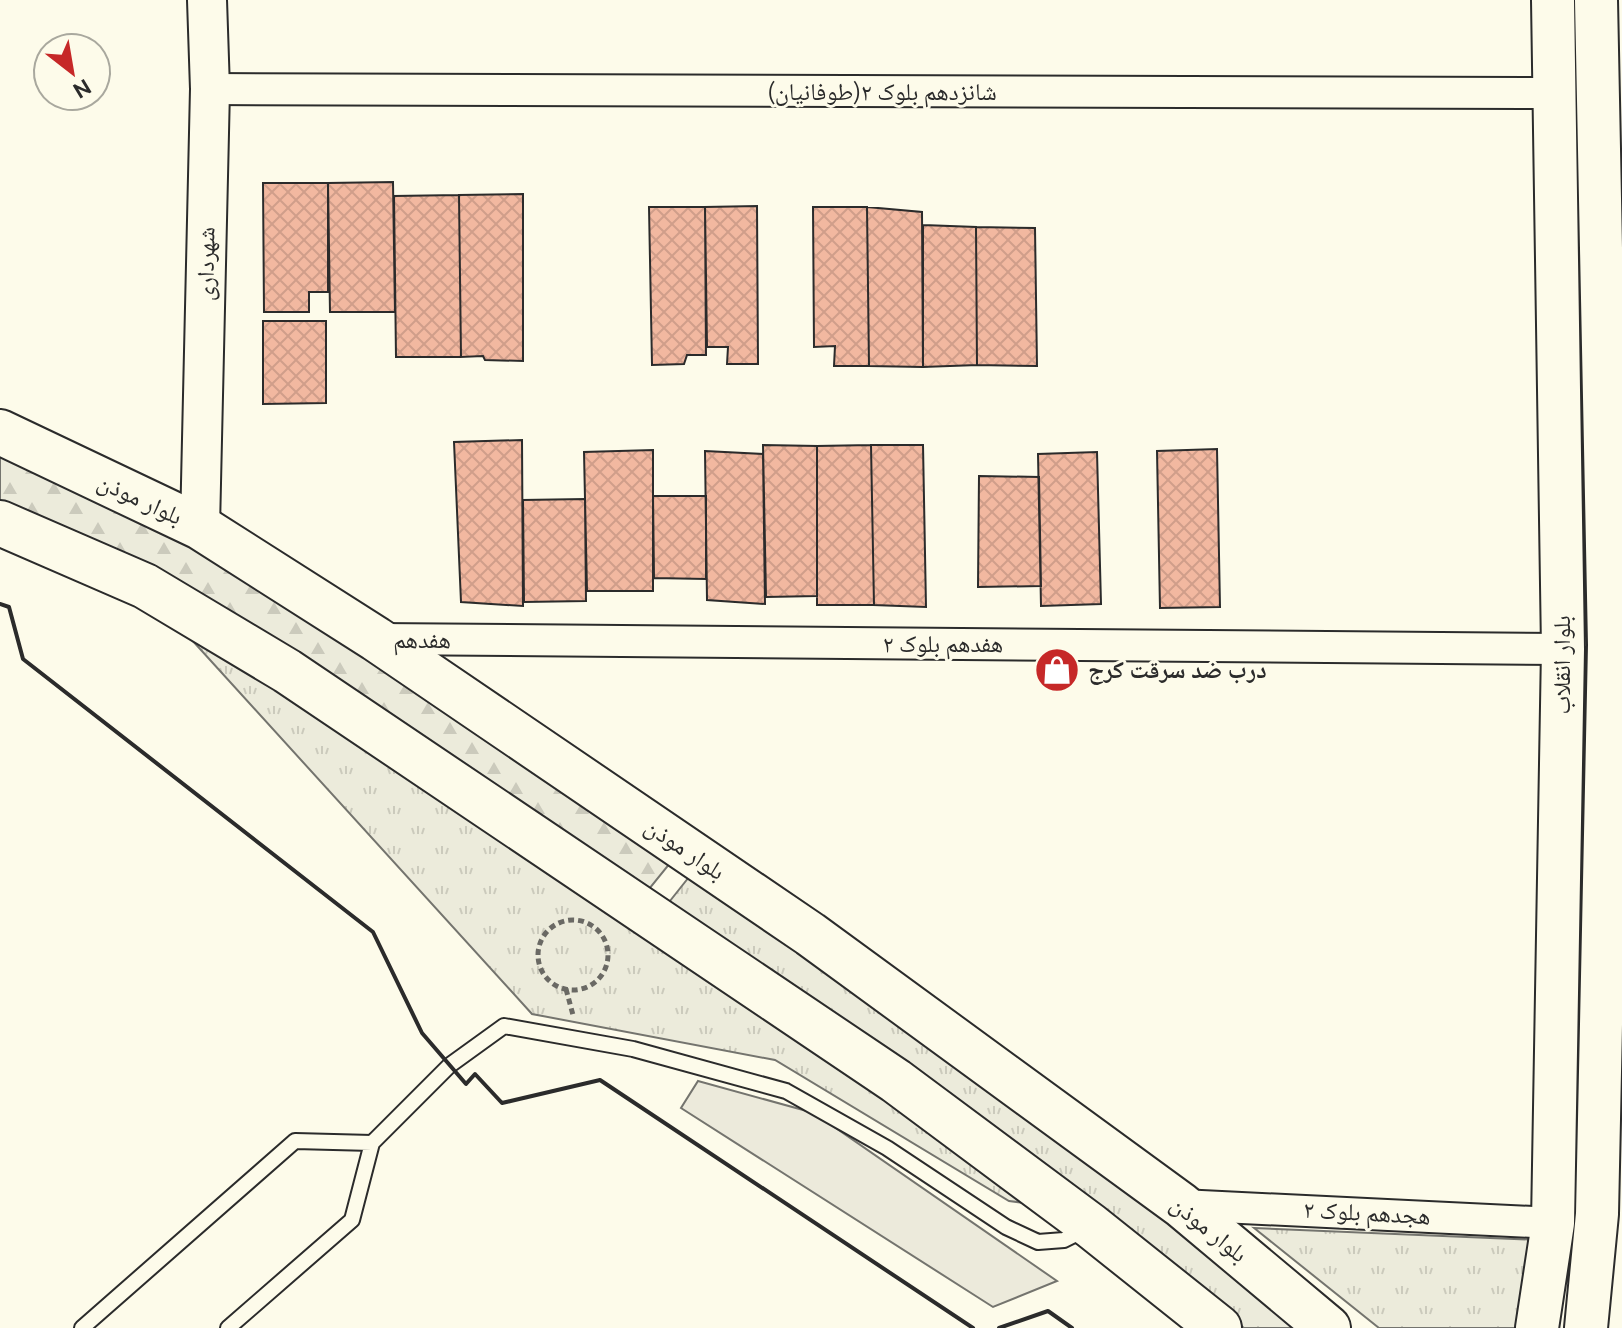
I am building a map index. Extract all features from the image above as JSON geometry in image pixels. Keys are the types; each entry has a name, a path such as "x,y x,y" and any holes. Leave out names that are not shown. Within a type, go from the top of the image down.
{"main road":[{"name":"بلوار انقلاب","path":"1537,1328 1553,1223 1563,649 1553,0"},
{"name":"بلوار انقلاب","path":"1586,1328 1609,1214 1615,645 1609,91 1596,0"},
{"name":"بلوار موذن","path":"0,432 200,527 376,639 810,934 1181,1205 1328,1328"},
{"path":"0,523 145,586 287,671 896,1081 1091,1226 1219,1328"}],"street":[{"name":"شهرداری","path":"200,527 210,89 207,0"},
{"name":"شانزدهم بلوک ۲(طوفانیان)","path":"210,89 1554,93"},
{"name":"هفدهم","path":"376,639 468,640"},
{"name":"هفدهم بلوک ۲","path":"468,640 1563,649"},
{"name":"هجدهم بلوک ۲","path":"1181,1205 1553,1223"}],"lane":[{"path":"228,1328 352,1220 372,1143 450,1065 504,1026 633,1049 786,1091 887,1148 1006,1227 1038,1242 1064,1240 1091,1226"},
{"path":"82,1328 295,1141 372,1143"}],"path":[{"path":"561,921 585,922 602,935 608,958 598,978 589,986 566,989 555,985 541,969 538,957 544,935 561,921"}],"green space":[{"path":"0,445 195,537 675,857 641,899 0,511"},
{"path":"181,628 643,919 1033,1204 1009,1201 775,1060 532,1014"},
{"path":"689,877 1106,1169 1305,1328 1244,1328 1076,1198 666,906"},
{"path":"1254,1228 1540,1240 1522,1328 1379,1328"}],"shaded area":[{"path":"698,1081 814,1113 1057,1281 993,1307 681,1108"}],"building":[{"path":"393,182 395,312 330,312 328,183"},
{"path":"263,183 328,183 328,292 309,292 309,312 264,312"},
{"path":"523,194 523,361 485,360 483,356 461,357 459,195"},
{"path":"459,195 461,357 396,357 394,196"},
{"path":"757,206 758,364 727,364 728,347 707,347 705,207"},
{"path":"649,207 705,207 706,355 687,355 684,364 652,365"},
{"path":"813,207 867,207 869,366 834,366 835,346 814,347"},
{"path":"867,207 922,212 923,367 869,366"},
{"path":"923,225 976,227 977,365 923,367"},
{"path":"976,227 1035,228 1037,366 977,365"},
{"path":"263,321 326,321 326,403 263,404"},
{"path":"522,440 523,606 461,602 454,442"},
{"path":"763,445 817,446 817,596 766,597"},
{"path":"871,445 923,445 926,607 874,605"},
{"path":"871,445 874,605 817,605 817,446"},
{"path":"1217,449 1220,607 1160,608 1157,451"},
{"path":"653,450 653,591 587,591 584,452"},
{"path":"705,451 763,454 765,604 707,600"},
{"path":"1097,452 1101,604 1041,606 1038,454"},
{"path":"979,476 1039,477 1041,586 978,587"},
{"path":"653,496 706,496 706,579 654,578"},
{"path":"585,499 586,601 524,602 523,500"}],"wall":[{"path":"0,604 9,607 23,659 373,932 422,1033 466,1084 475,1074 502,1103 600,1080 973,1328"},
{"path":"999,1328 1048,1311 1072,1328"}],"place":[{"name":"درب ضد سرقت کرج","path":"1057,670"}]}
